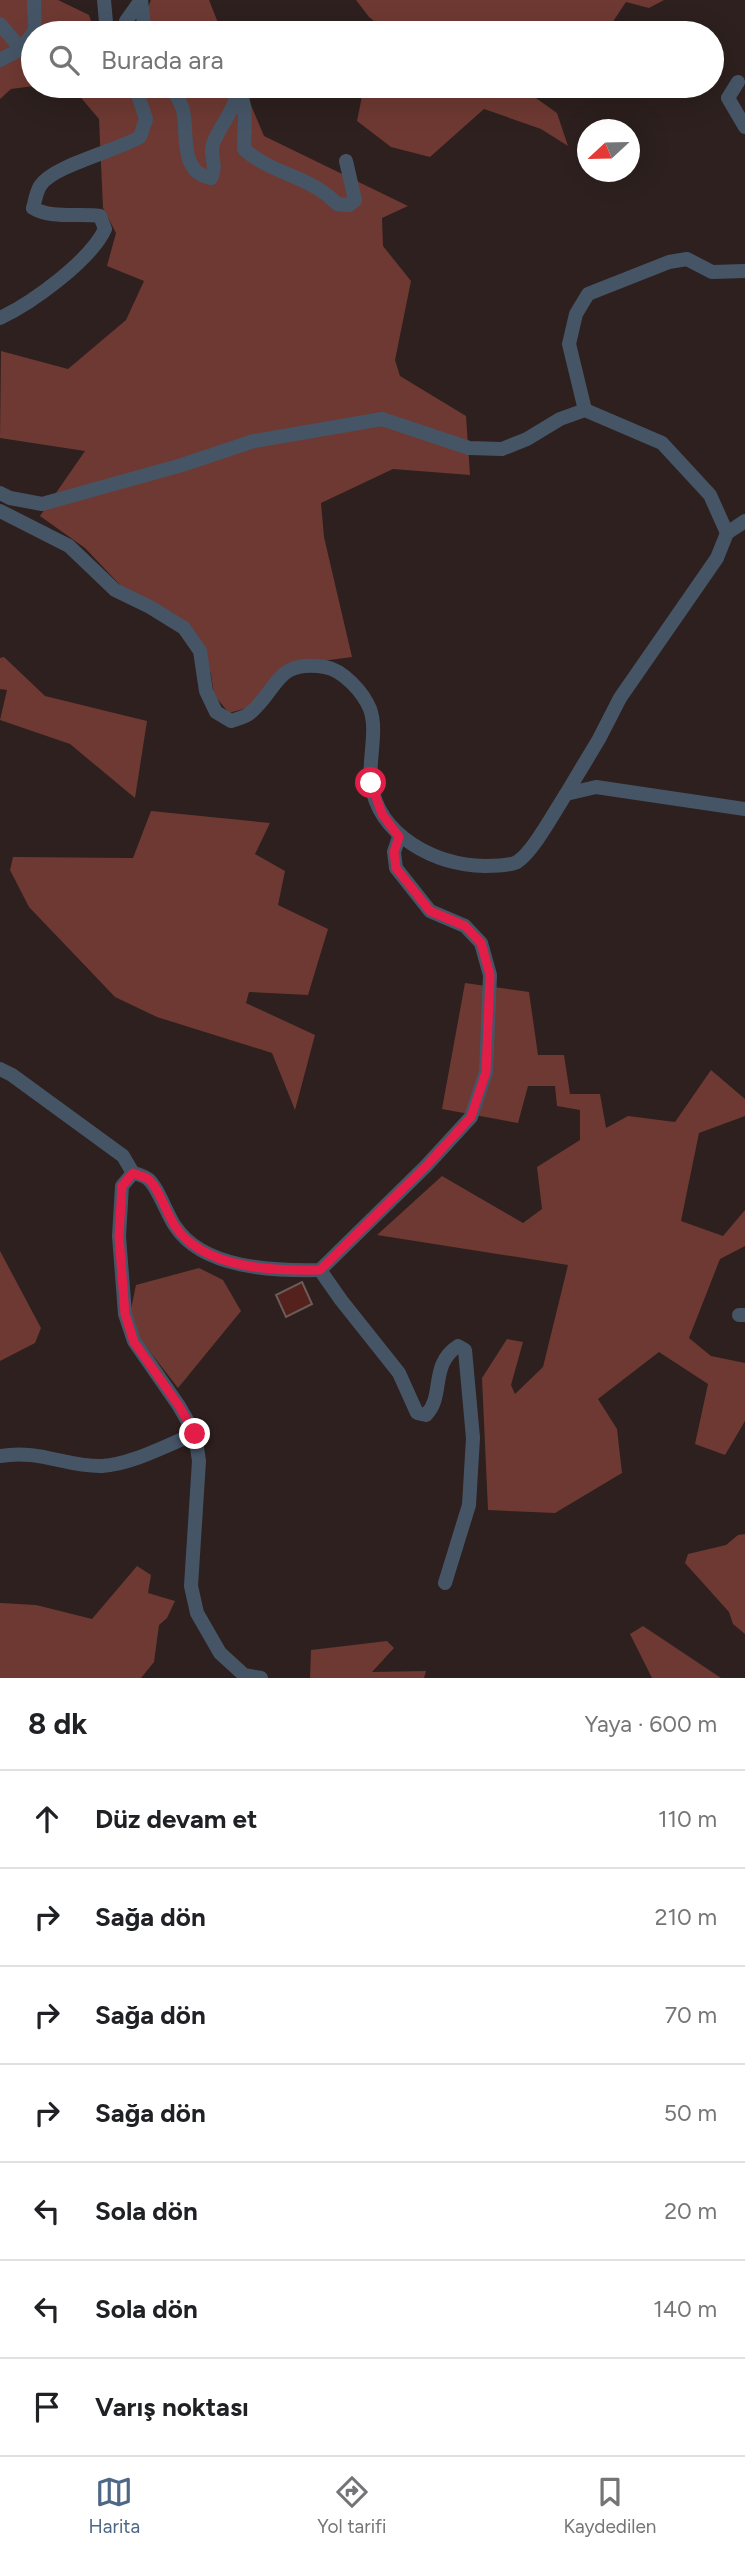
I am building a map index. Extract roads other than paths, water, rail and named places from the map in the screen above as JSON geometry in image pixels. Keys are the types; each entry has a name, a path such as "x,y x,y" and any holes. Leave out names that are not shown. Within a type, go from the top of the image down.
{"street":[{"path":"34,0 35,21"},
{"path":"104,0 106,21"},
{"path":"126,21 141,0"},
{"path":"141,0 144,21"},
{"path":"0,24 21,48"},
{"path":"0,60 21,50"},
{"path":"738,82 728,98 745,127"},
{"path":"0,318 68,273 101,237 105,229 100,216 81,213 42,214 33,208 40,185 63,168 123,147 140,137 146,119 139,98"},
{"path":"176,98 182,107 186,153 195,169 211,178 215,170 212,146 236,98"},
{"path":"242,98 245,106 244,149 258,161 311,183 326,192 337,204 349,205 355,200 346,161"},
{"path":"585,410 569,344 576,314 588,294 669,262 687,259 712,272 745,271"},
{"path":"0,493 10,498 42,504 182,465 254,441 382,419 469,448 502,449 527,439 560,419 585,410 662,443 710,495 727,533"},
{"path":"0,511 69,546 115,590 184,628 200,651 206,691 216,712 231,721 249,715 282,674 300,666 328,667 354,684 371,710 371,783 382,814 399,837 427,853 465,865 495,866 516,862 536,841 599,739 620,698 717,558 727,533 745,521"},
{"path":"566,793 596,787 745,809"},
{"path":"0,1069 123,1156 133,1173 150,1180 176,1228 198,1250 245,1266 293,1271 320,1270 426,1166 471,1117 486,1072 490,975 481,943 465,926 430,911 396,868 394,852 399,837"},
{"path":"133,1173 122,1186 119,1236 125,1314 134,1342 179,1406 195,1434 199,1461 191,1586 197,1613 220,1653 244,1675 261,1678"},
{"path":"320,1270 399,1373 417,1413 426,1415 433,1407 443,1358 458,1346 465,1350 473,1438 469,1505 445,1583"},
{"path":"0,1456 32,1453 85,1465 103,1466 135,1458 195,1434"}]}
